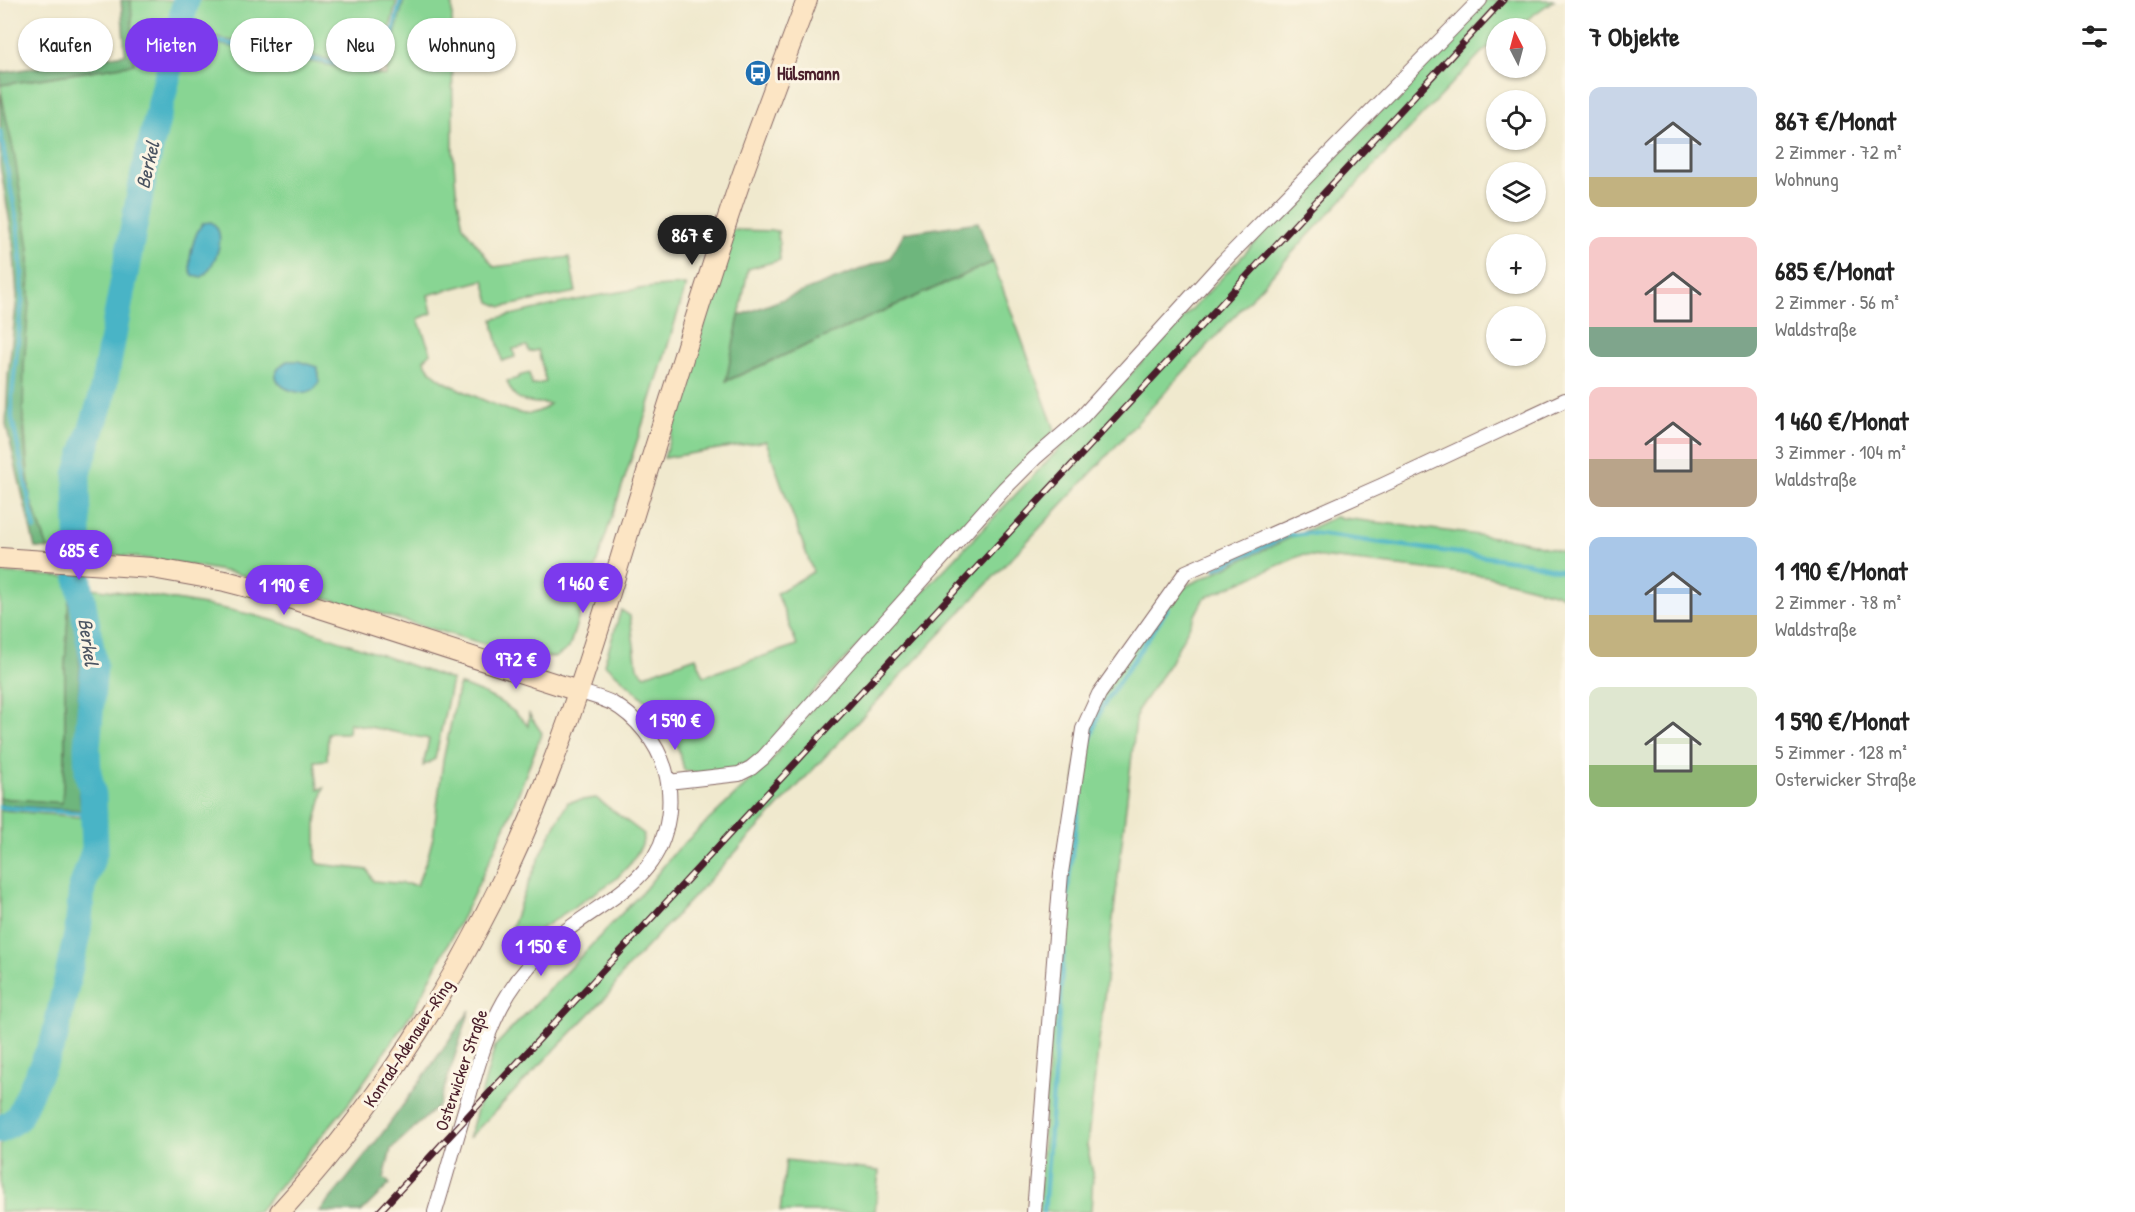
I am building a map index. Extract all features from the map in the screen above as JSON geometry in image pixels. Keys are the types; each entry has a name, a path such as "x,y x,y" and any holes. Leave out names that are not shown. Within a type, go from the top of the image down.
{"main road":[{"name":"Konrad-Adenauer-Ring","path":"280,1212 355,1123 414,1039 451,979 490,906 548,776 578,691 716,254 807,0"},
{"path":"0,558 105,563 152,568 260,589 578,691"}],"street":[{"path":"668,782 739,774 763,758 1004,489 1035,458 1080,419 1223,262 1480,0"},
{"path":"1034,1212 1061,873 1083,729 1099,694 1186,572 1381,486 1565,400"},
{"name":"Osterwicker Straße","path":"435,1212 487,1037 502,1005 516,983 558,937 624,890 645,871 658,849 668,823 670,797 660,755 640,727 620,708 610,702 578,691"}],"green space":[{"path":"121,0 131,0 132,18 125,18 125,54"},
{"path":"131,0 184,0 180,18 132,18"},
{"path":"189,0 397,0 392,18 326,18 326,59 314,56 314,18 230,18 230,40 218,38 218,18 185,18"},
{"path":"404,0 452,0 452,18 407,18 407,72 452,72 453,148 456,190 463,226 494,267 569,257 576,292 502,307 490,302 484,280 428,295 432,313 418,319 431,353 424,360 432,372 449,384 496,405 518,413 535,412 550,404 523,401 510,389 507,381 529,373 532,385 546,382 538,350 529,352 527,346 513,349 515,357 502,361 493,319 613,293 686,285 569,648 556,657 529,657 234,573 173,562 85,551 79,476 104,399 146,174 171,72 218,72 218,44 230,47 230,72 314,72 314,62 326,65 326,72 365,72 386,76 386,72 395,72 395,35"},
{"path":"1486,0 1554,0 1529,18 1486,18 1486,50 1303,241 1095,469 625,970 609,994 469,1138 495,1046 645,889 674,853 772,760 801,720"},
{"path":"125,54 125,65 113,67 113,56"},
{"path":"125,65 125,72 167,72 143,171 100,398 74,476 75,550 48,549 30,498 22,393 30,276 25,219 0,85 82,72 113,72 113,67"},
{"path":"18,70 83,72 0,85 0,73"},
{"path":"0,93 14,152 29,248 29,303 23,418 30,498 48,549 35,548 6,425 8,376 17,297 13,241 0,165"},
{"path":"978,222 993,262 726,381 739,316 890,258 904,233"},
{"path":"731,230 778,231 780,260 748,269 727,381 993,262 1055,430 886,617 794,712 760,755 738,768 698,774 684,770 672,737 654,710 604,664 621,610 630,616 637,667 645,675 696,657 704,676 797,645 777,593 813,572 766,441 664,458"},
{"path":"1335,517 1518,540 1565,552 1565,596 1487,576 1302,555 1204,598 1170,663 1137,711 1087,1146 1093,1173 1091,1212 1038,1212 1055,958 1079,748 1096,701 1164,600 1190,584"},
{"path":"0,573 70,577 87,669 79,752 86,810 81,810 75,753 80,667 70,582 65,667 65,756 62,803 0,798"},
{"path":"70,577 80,667 75,753 81,810 0,805 0,798 62,803 65,756 65,667"},
{"path":"91,588 181,601 263,618 344,642 452,680 435,759 423,766 429,739 349,723 348,733 328,733 327,760 315,761 318,789 324,788 316,821 316,859 319,864 368,870 373,881 417,885 433,837 443,761 459,684 505,705 528,726 529,714 542,733 508,820 472,898 415,1008 349,1103 258,1212 0,1212 0,1138 20,1123 59,1045 72,1002 85,909 100,868 103,850 94,751 95,722 103,667"},
{"path":"596,798 644,834 642,845 631,863 616,879 509,950 505,948 532,873 568,802"},
{"path":"0,810 80,817 86,815 87,852 66,929 56,1004 46,1041 5,1117 0,1114"},
{"path":"470,1010 439,1105 391,1149 384,1178 390,1184 361,1212 319,1212 378,1139"},
{"path":"786,1160 879,1171 875,1212 780,1212"}],"water":[{"path":"211,222 219,234 218,250 211,266 202,277 192,275 190,256 194,241 203,223"},
{"path":"287,361 298,361 317,367 319,381 314,389 304,392 293,391 283,386 277,379 277,370"}],"waterway":[{"name":"Berkel","path":"0,1130 18,1118 54,1040 78,930 82,888 95,849 93,795 88,773 87,748 94,665 79,582 77,475 101,400 144,173 186,0"},
{"path":"218,42 375,71 385,64 401,0"},
{"path":"0,131 18,227 22,275 22,301 12,396 12,418 35,529"},
{"path":"1216,568 1289,535 1309,533 1524,562 1565,572"},
{"path":"1086,751 1101,709 1168,608"},
{"path":"1044,1212 1069,876 1082,780"},
{"path":"0,807 93,814"},
{"path":"0,1120 7,1125"}],"railway":[{"path":"379,1212 1503,0"}],"place":[{"name":"Hülsmann","path":"758,73"}]}
